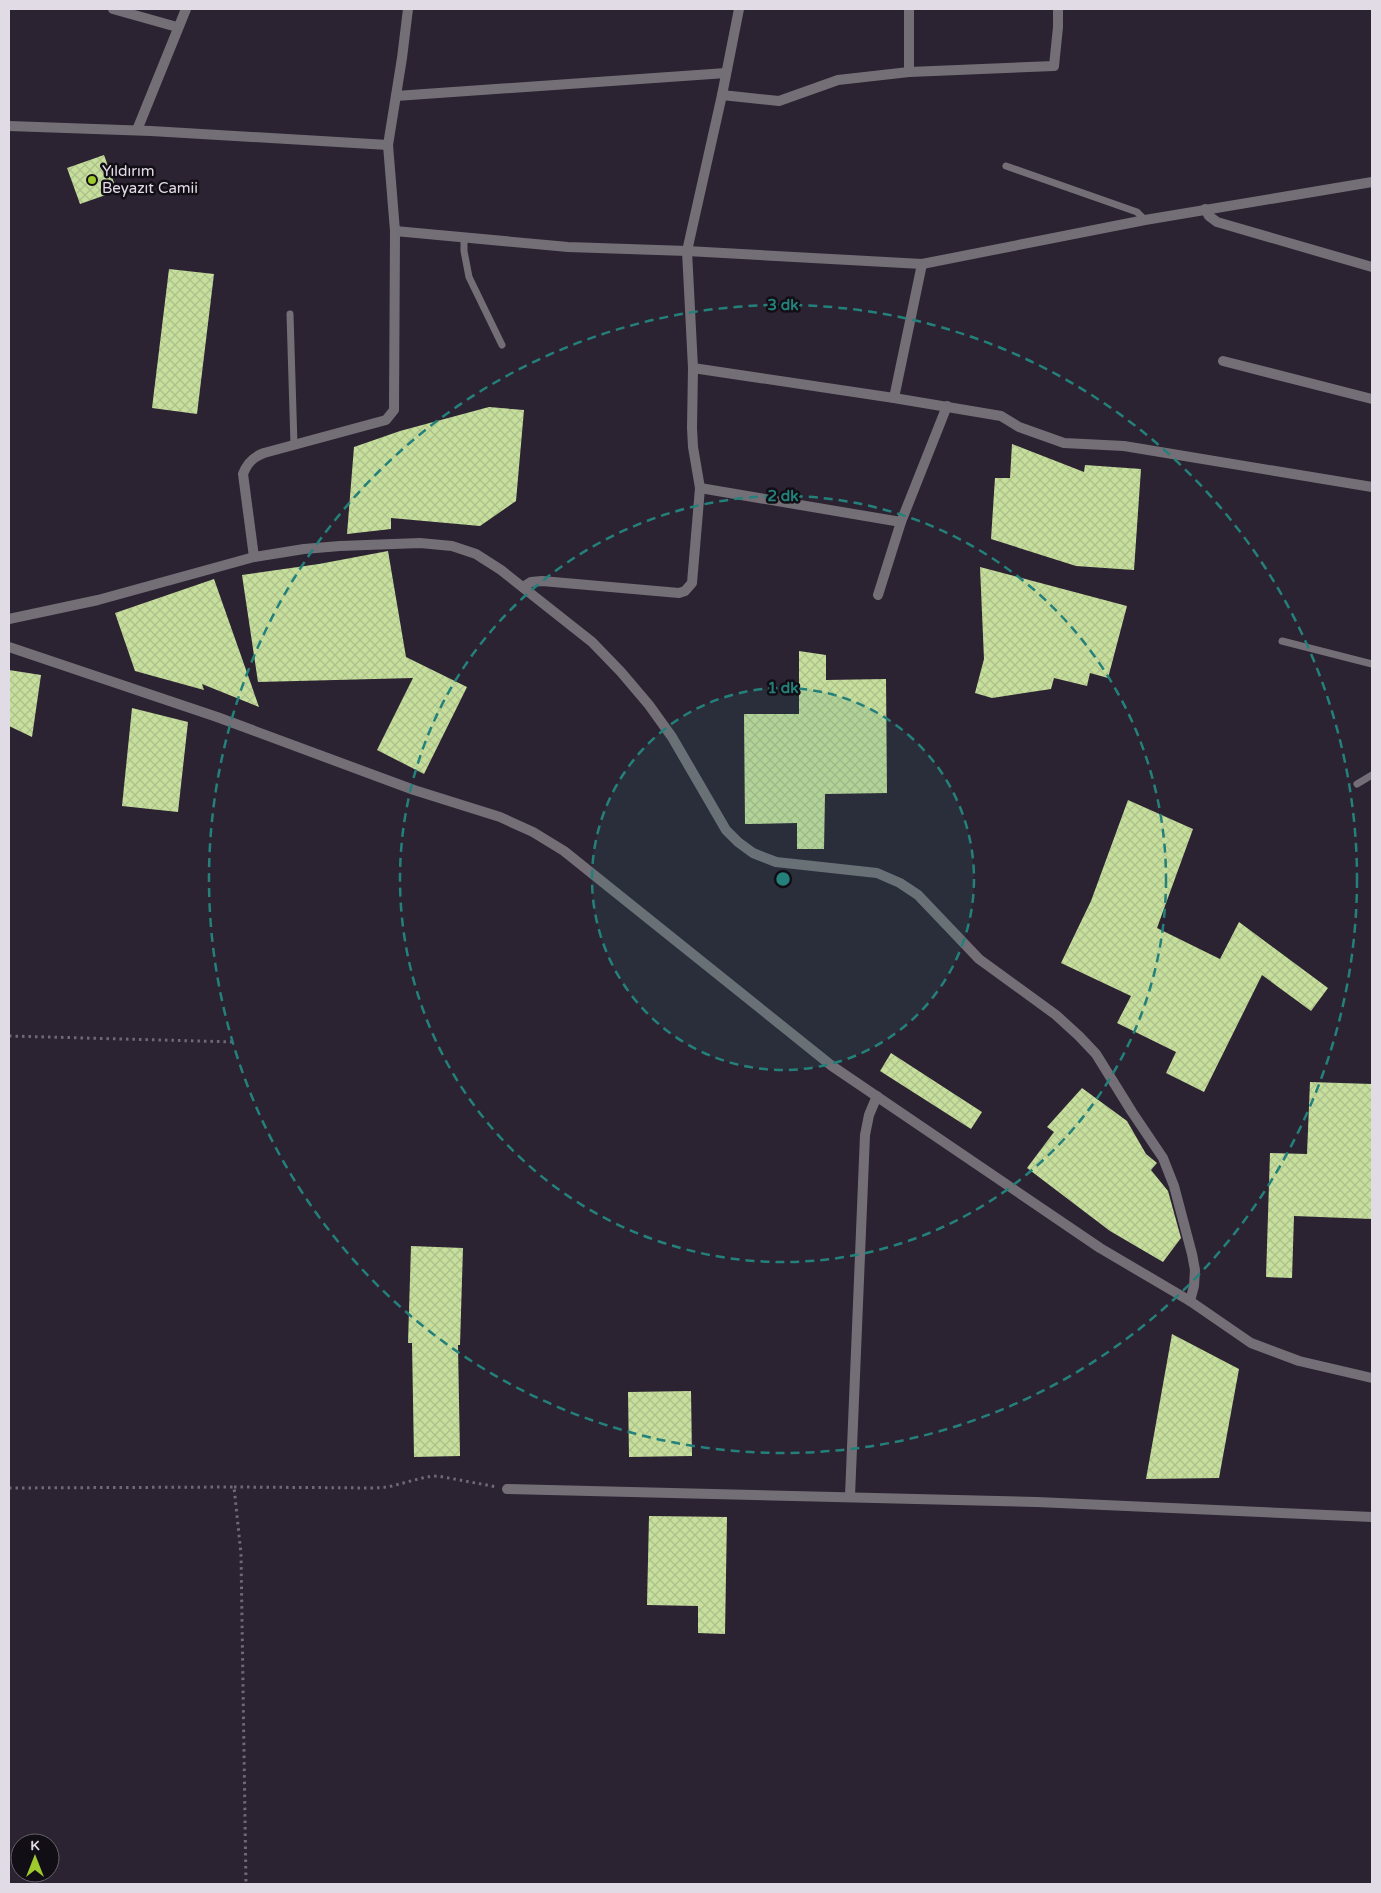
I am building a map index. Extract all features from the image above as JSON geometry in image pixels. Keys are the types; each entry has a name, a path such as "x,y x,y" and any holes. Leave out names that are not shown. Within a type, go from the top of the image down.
{"street":[{"path":"113,9 177,27"},
{"path":"137,130 177,27 186,9"},
{"path":"254,557 243,474 248,463 258,455 386,420 391,415 394,404 395,231 388,145 408,9"},
{"path":"523,587 531,582 542,581 672,593 685,591 690,588 694,578 700,488 692,437 693,368 687,251 739,9"},
{"path":"908,9 909,72"},
{"path":"722,95 779,101 838,80 909,72 1054,66 1058,9"},
{"path":"396,96 726,73"},
{"path":"9,126 137,130 388,145"},
{"path":"395,231 568,248 687,251 922,264 1205,209 1372,182"},
{"path":"1205,209 1208,216 1217,222 1372,267"},
{"path":"894,398 922,264"},
{"path":"1224,361 1372,399"},
{"path":"693,368 947,406 1001,416 1019,427 1064,442 1124,446 1372,487"},
{"path":"878,595 901,522 947,406"},
{"path":"700,488 901,522"},
{"path":"9,619 98,600 254,557 304,549 420,543 452,546 476,554 501,570 592,642 632,685 672,737 726,830 738,842 753,853 776,862 876,873 900,883 918,895 979,959 1056,1015 1090,1048 1163,1158 1174,1186 1192,1254 1195,1270 1194,1286 1190,1301"},
{"path":"9,647 217,717 414,790 500,818 534,832 564,851 825,1060 1100,1248 1190,1301 1250,1343 1299,1361 1372,1378"},
{"path":"850,1496 866,1135 869,1115 877,1096"},
{"path":"507,1489 1037,1502 1372,1517"}],"lane":[{"path":"1006,166 1136,212 1145,220"},
{"path":"464,238 469,278 502,345"},
{"path":"290,314 294,445"},
{"path":"1282,641 1372,664"},
{"path":"1358,784 1372,775"}],"path":[{"path":"9,1036 236,1042"},
{"path":"9,1488 375,1488 438,1476 507,1489"},
{"path":"234,1487 241,1554 246,1884"}],"building":[{"name":"Yıldırım Beyazıt Camii","path":"104,155 117,191 80,204 67,168"},
{"path":"169,269 214,274 197,414 152,408"},
{"path":"489,407 524,410 516,501 480,526 391,518 391,529 347,534 354,447 400,431"},
{"path":"1012,444 1084,472 1085,465 1141,469 1134,570 1076,566 991,539 995,478 1010,478"},
{"path":"388,551 406,657 467,687 424,774 377,750 413,678 258,682 242,575 319,564"},
{"path":"980,567 1127,606 1108,678 1090,673 1087,686 1054,678 1051,689 992,698 975,693 984,659"},
{"path":"214,579 259,707 202,684 204,690 135,671 115,613"},
{"path":"799,651 826,655 826,680 886,679 887,793 825,794 824,849 797,849 797,823 745,824 744,714 799,714"},
{"path":"9,670 41,675 32,737 9,726"},
{"path":"132,708 188,722 178,812 122,806"},
{"path":"1128,800 1193,829 1157,928 1220,959 1239,922 1328,988 1311,1011 1262,975 1204,1092 1166,1073 1176,1052 1117,1023 1131,996 1061,963 1091,901"},
{"path":"891,1053 982,1112 971,1129 880,1071"},
{"path":"1310,1082 1372,1084 1372,1219 1294,1216 1292,1278 1266,1277 1270,1153 1307,1154"},
{"path":"1082,1088 1127,1121 1146,1154 1157,1163 1151,1170 1168,1191 1181,1238 1163,1262 1110,1231 1027,1168 1054,1132 1047,1127"},
{"path":"411,1246 463,1248 460,1345 458,1345 460,1456 414,1457 412,1343 408,1343"},
{"path":"1172,1334 1239,1369 1219,1478 1146,1479"},
{"path":"691,1391 692,1456 629,1457 628,1392"},
{"path":"649,1516 727,1517 725,1634 698,1633 698,1606 647,1605"}],"place":[{"name":"Yıldırım Beyazıt Camii","path":"92,180"}]}
